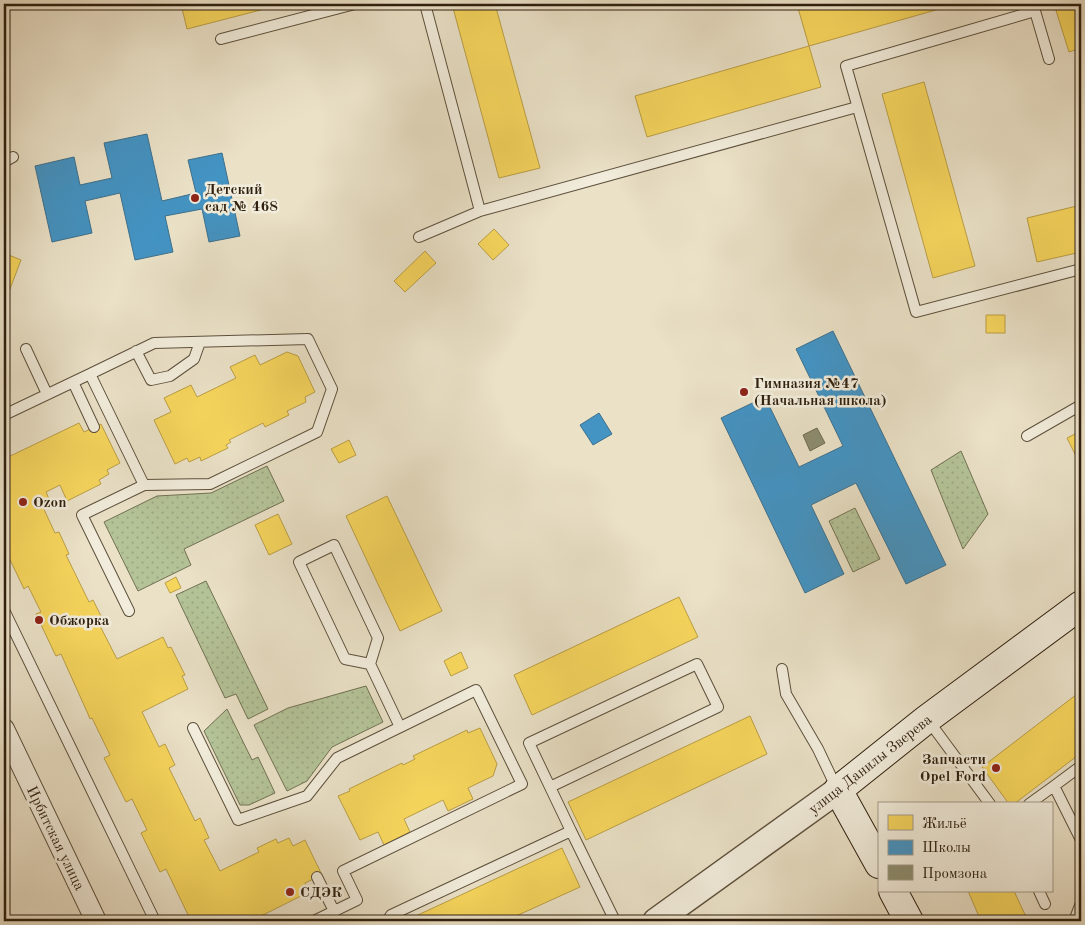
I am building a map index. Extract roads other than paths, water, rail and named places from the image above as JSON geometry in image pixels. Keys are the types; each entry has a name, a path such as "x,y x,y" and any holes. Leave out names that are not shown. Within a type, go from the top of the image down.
{"main road":[{"name":"улица Данилы Зверева","path":"838,790 927,719 1081,605"},
{"path":"838,790 878,862"},
{"path":"894,892 909,921"}],"street":[{"name":"Ирбитская улица","path":"6,742 96,921"},
{"name":"улица Данилы Зверева","path":"656,921 838,790"}],"lane":[{"path":"221,39 355,4"},
{"path":"425,4 480,211"},
{"path":"1049,59 1034,7 846,66 916,312 1081,269"},
{"path":"419,237 480,211 857,107"},
{"path":"4,415 154,343 308,339 332,389 318,432 210,484 144,485 82,515 129,611"},
{"path":"136,351 152,380 170,376 194,359 200,342"},
{"path":"26,349 47,394"},
{"path":"90,374 144,485"},
{"path":"73,382 94,427"},
{"path":"1027,436 1081,405"},
{"path":"370,664 345,659 299,562 334,545 378,638 370,664 400,727"},
{"path":"4,610 155,921"},
{"path":"550,786 718,707 697,664 529,743 615,921"},
{"path":"782,669 786,694 818,749 838,790"},
{"path":"193,728 238,820 306,796 337,758 476,690 522,784 343,871 357,900 314,921"},
{"path":"927,719 989,802"},
{"path":"1032,802 1081,766"},
{"path":"1054,786 1081,840"},
{"path":"388,921 391,914 571,832"},
{"path":"317,877 334,911"},
{"path":"1039,892 1045,904"},
{"path":"1074,921 1081,903"}],"place":[{"name":"Детский сад № 468","path":"195,198"},
{"name":"Гимназия №47 (Начальная школа)","path":"744,392"},
{"name":"Ozon","path":"23,502"},
{"name":"Обжорка","path":"39,620"},
{"name":"Запчасти Opel Ford","path":"996,768"},
{"name":"СДЭК","path":"290,892"}]}
